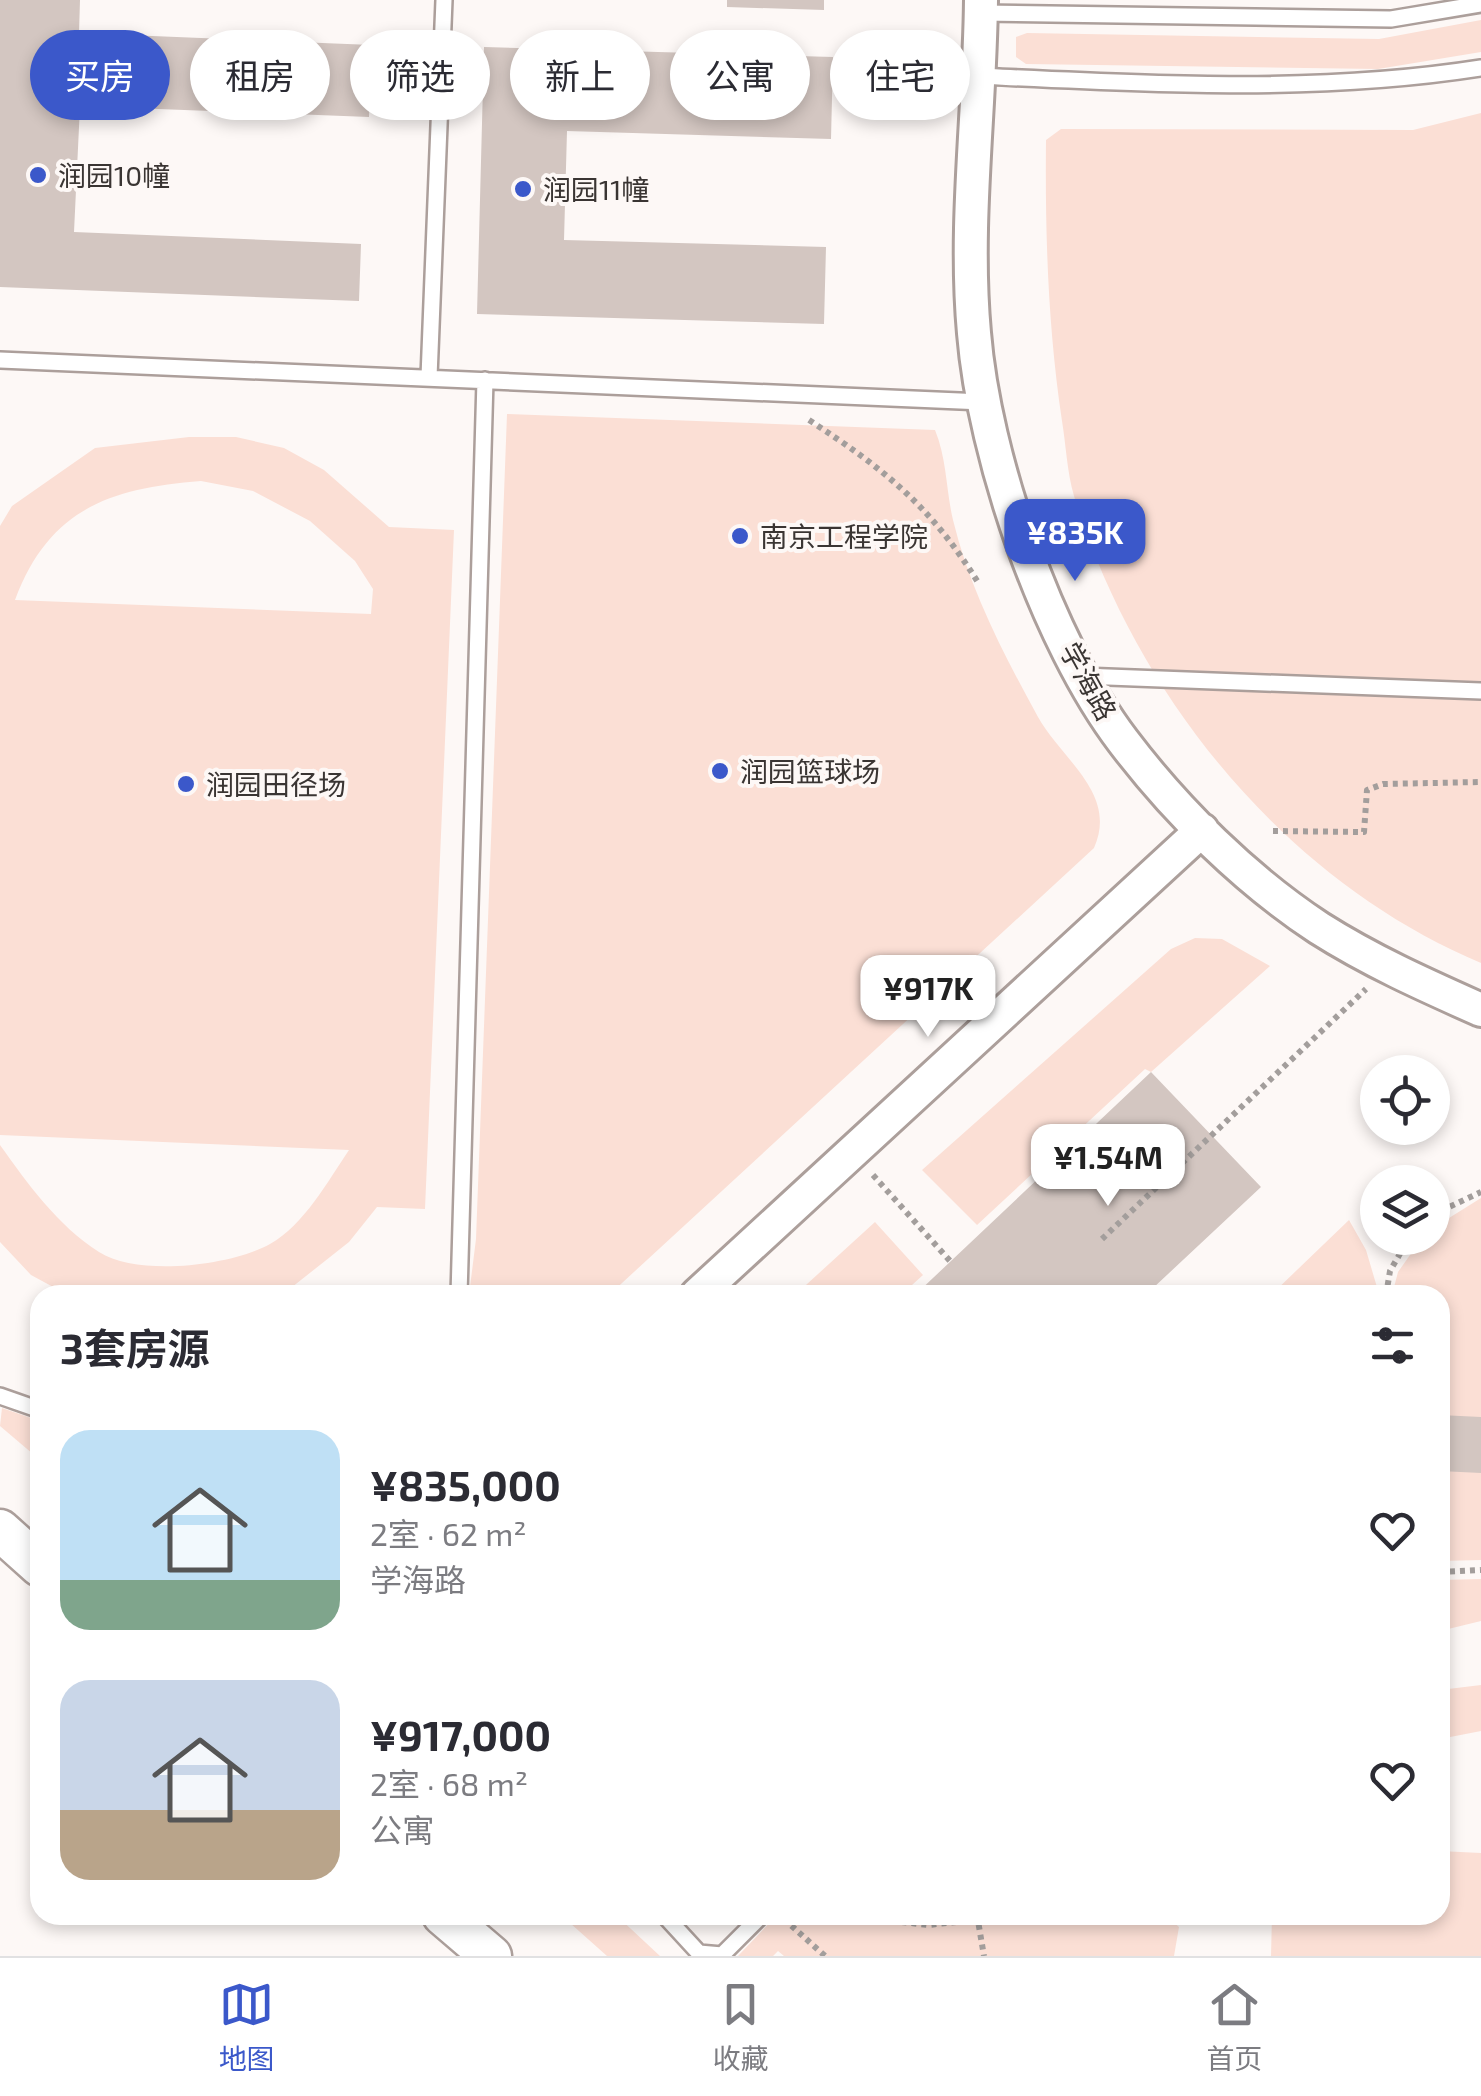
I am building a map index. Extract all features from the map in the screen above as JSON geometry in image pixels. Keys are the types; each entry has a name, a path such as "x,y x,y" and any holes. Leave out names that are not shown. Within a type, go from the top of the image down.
{"street":[{"name":"学海路","path":"981,6 972,268 974,332 983,402 1022,540 1082,676 1122,740 1202,830 1316,926 1386,968 1481,1010"},
{"path":"708,1285 1202,830"},
{"path":"0,1530 30,1557"},
{"path":"455,1925 491,1956"}],"lane":[{"path":"429,377 444,0"},
{"path":"981,6 1392,19 1481,4"},
{"path":"979,76 1394,82 1481,68"},
{"path":"0,360 983,402"},
{"path":"459,1285 485,380"},
{"path":"1082,676 1481,691"},
{"path":"0,1396 30,1406"},
{"path":"673,1925 700,1953 722,1954 752,1925"}],"path":[{"path":"809,420 870,458 905,489 958,549 980,584"},
{"path":"1272,830 1364,832 1367,790 1383,784 1481,782"},
{"path":"1102,1239 1214,1137 1386,968"},
{"path":"852,1152 951,1262"},
{"path":"1450,1207 1481,1192"},
{"path":"1388,1285 1399,1255"},
{"path":"1450,1572 1481,1570"},
{"path":"791,1925 825,1956"},
{"path":"978,1925 984,1956"}],"shaded area":[{"path":"1481,20 1481,52 1378,69 1026,64 1016,57 1016,37 1027,33 1379,39"},
{"path":"1481,113 1481,963 1410,928 1344,884 1283,832 1228,774 1179,710 1136,642 1101,570 1070,478 1051,316 1046,140 1061,129 1413,130"},
{"path":"507,414 935,430 953,520 978,597 1038,717 1093,794 1100,829 1094,848 620,1285 470,1285 476,1239"},
{"name":"润园田径场","path":"189,437 236,437 284,448 324,470 389,527 454,530 425,1209 377,1207 349,1242 295,1285 50,1285 31,1275 0,1242 0,1145 44,1203 84,1241 116,1260 160,1266 209,1263 270,1244 294,1226 349,1150 0,1135 0,526 12,506 95,448","holes":["201,481 253,491 310,521 355,561 373,589 371,614 15,600 29,569 65,524 87,509 138,490"]},
{"path":"1195,938 1222,939 1270,966 1151,1072 1145,1069 977,1225 922,1170 1171,949"},
{"path":"1481,1198 1481,1560 1450,1561 1450,1285 1395,1285 1410,1255 1450,1255 1450,1217"},
{"path":"1349,1220 1360,1239 1360,1255 1367,1255 1376,1285 1281,1285"},
{"path":"875,1222 923,1275 912,1285 806,1285"},
{"path":"2,1408 30,1418 30,1452 0,1426"},
{"path":"1481,1579 1481,1621 1450,1629 1450,1580"},
{"path":"1481,1685 1481,1731 1450,1737 1450,1689"},
{"path":"1450,1851 1481,1853 1481,1956 1271,1956 1272,1925 1450,1925"},
{"path":"572,1925 627,1925 660,1956 607,1956"},
{"path":"767,1925 1179,1927 1174,1956 784,1956 778,1951 773,1956 738,1956"}],"building":[{"name":"润园10幢","path":"0,0 80,0 79,30 30,30 30,120 79,120 74,232 361,244 359,301 0,287"},
{"path":"727,0 824,0 824,10 727,7"},
{"name":"润园10幢","path":"170,37 190,38 190,110 170,109"},
{"name":"润园10幢","path":"330,43 350,44 350,116 330,116"},
{"name":"润园11幢","path":"490,47 510,48 510,120 650,120 650,52 670,52 670,120 810,120 810,56 830,57 831,139 567,131 564,240 826,247 824,324 477,314 482,120 490,120"},
{"path":"1151,1072 1261,1187 1156,1285 926,1285"},
{"path":"1450,1415 1481,1417 1481,1473 1450,1471"}],"place":[{"name":"润园10幢","path":"38,175"},
{"name":"润园11幢","path":"523,189"},
{"name":"南京工程学院","path":"740,536"},
{"name":"润园篮球场","path":"720,771"},
{"name":"润园田径场","path":"186,784"}]}
